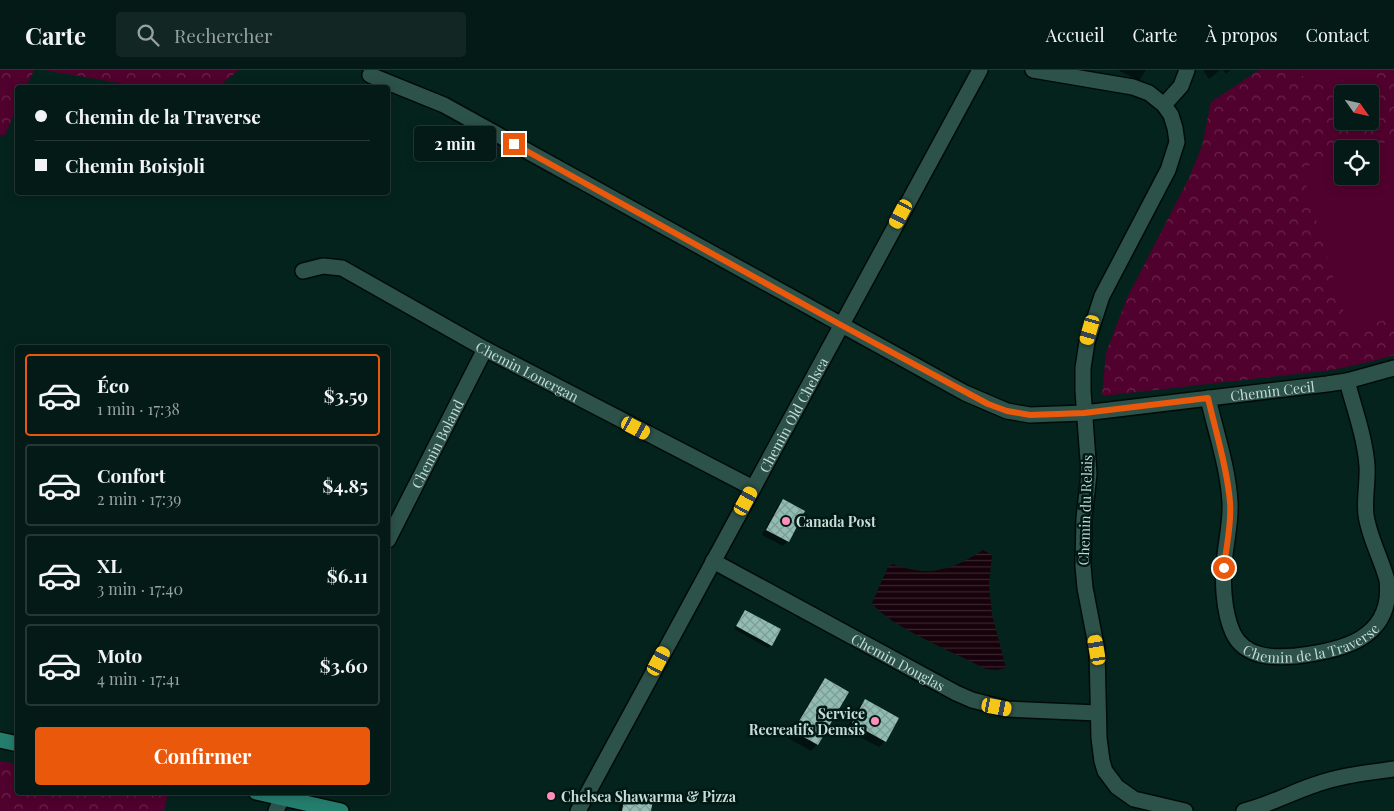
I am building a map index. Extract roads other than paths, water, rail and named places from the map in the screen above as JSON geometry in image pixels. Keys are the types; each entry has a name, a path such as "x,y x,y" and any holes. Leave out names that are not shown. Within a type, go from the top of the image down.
{"main road":[{"path":"0,740 15,743"},
{"path":"262,795 279,804 342,811"}],"street":[{"name":"Chemin Old Chelsea","path":"578,811 980,70"},
{"name":"Chemin du Relais","path":"1033,70 1133,88 1149,93 1164,106 1171,116 1175,128 1174,156 1161,186 1102,296 1087,342 1084,368 1084,413 1089,474 1084,518 1083,566 1085,588 1097,650 1098,713 1102,761 1108,775 1117,787 1134,798 1185,811"},
{"path":"1164,106 1181,86 1186,70"},
{"name":"Chemin Cecil","path":"370,75 444,105 965,393 998,408 1030,415 1084,413 1347,381 1394,368"},
{"name":"Chemin Lonergan","path":"303,271 323,266 342,268 485,348 753,488"},
{"name":"Chemin Boland","path":"390,536 485,348"},
{"name":"Chemin de la Traverse","path":"1208,398 1223,459 1230,502 1224,579 1227,612 1231,628 1243,646 1262,656 1282,657 1312,654 1345,647 1366,639 1378,628 1388,612 1390,604 1388,581 1368,526 1366,514 1367,464 1347,381"},
{"name":"Chemin Douglas","path":"713,561 972,700 1007,709 1098,713"},
{"path":"1244,811 1338,778 1394,769"}],"place":[{"name":"Canada Post","path":"786,521"},
{"name":"Service Recreatifs Demsis","path":"875,721"},
{"name":"Chelsea Shawarma & Pizza","path":"551,796"}]}
